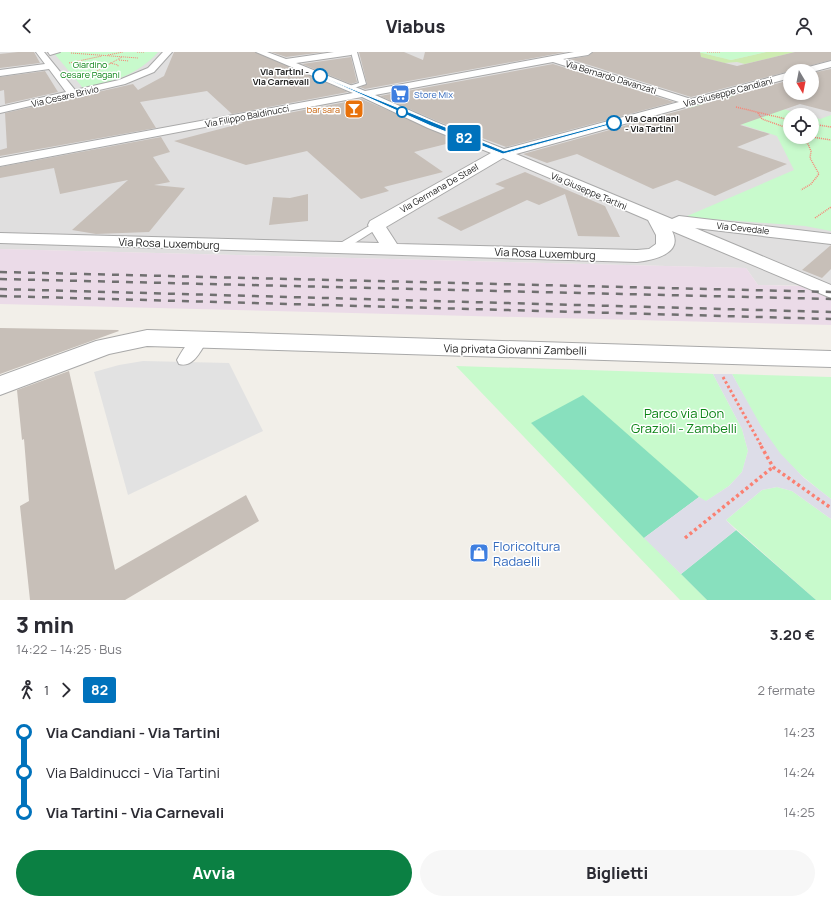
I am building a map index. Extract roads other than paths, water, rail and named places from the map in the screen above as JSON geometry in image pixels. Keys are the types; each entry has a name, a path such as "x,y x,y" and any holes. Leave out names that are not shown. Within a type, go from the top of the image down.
{"street":[{"path":"40,52 73,94"},
{"name":"Via Cesare Brivio","path":"0,110 122,82 151,70 168,52"},
{"name":"Via Giuseppe Tartini","path":"260,52 831,292"},
{"path":"284,62 351,52"},
{"name":"Via Bernardo Davanzati","path":"532,52 690,102"},
{"name":"Via Filippo Baldinucci","path":"0,162 588,52"},
{"path":"819,67 831,64"},
{"path":"0,73 51,66"},
{"name":"Via Giuseppe Candiani","path":"503,153 783,77"},
{"name":"Via Germana De Stael","path":"376,225 491,158 503,153"},
{"name":"Via Cevedale","path":"656,219 831,239"},
{"name":"Via Rosa Luxemburg","path":"0,238 643,255 659,251 667,243 665,230 656,219"},
{"path":"376,225 392,249"},
{"name":"Via privata Giovanni Zambelli","path":"0,386 97,349 147,338 199,341 710,354 831,359"}],"lane":[{"path":"50,53 57,52"},
{"path":"348,88 363,84 354,52"},
{"path":"338,248 376,225"},
{"path":"186,360 199,341"}],"railway":[{"path":"0,272 831,292"},
{"path":"0,279 831,299"},
{"path":"0,289 831,312"},
{"path":"0,296 831,319"}],"place":[{"name":"Via Tartini - Via Carnevali","path":"320,76"},
{"name":"Store Mix","path":"400,94"},
{"name":"bar sara","path":"354,109"},
{"name":"Via Candiani - Via Tartini","path":"614,123"},
{"name":"Floricoltura Radaelli","path":"479,553"}],"park label":[{"name":"Giardino Cesare Pagani","path":"90,70"},
{"name":"Parco via Don Grazioli - Zambelli","path":"684,420"}]}
